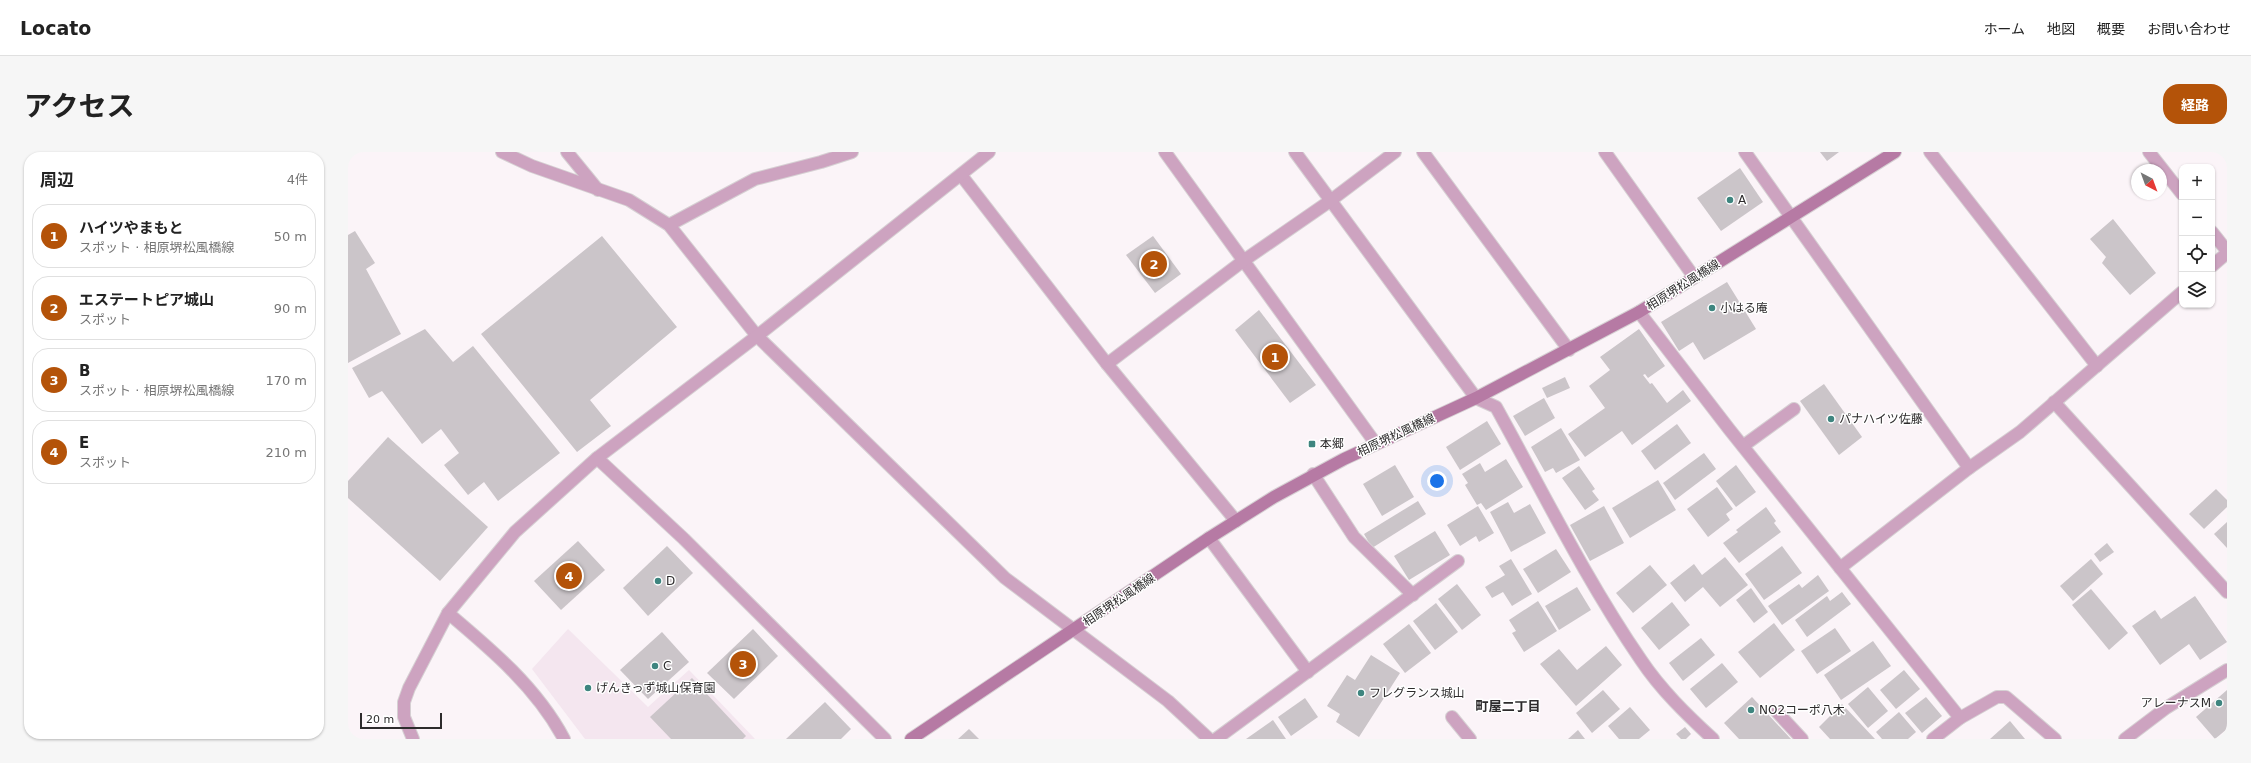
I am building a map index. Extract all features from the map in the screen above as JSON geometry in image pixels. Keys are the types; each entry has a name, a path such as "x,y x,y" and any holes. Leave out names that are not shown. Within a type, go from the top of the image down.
{"street":[{"path":"502,152 532,166 599,191 629,200 653,213 669,225 757,336 1005,578 1168,701 1209,739"},
{"path":"567,152 599,191"},
{"path":"669,225 755,179 821,162 852,152"},
{"path":"413,739 404,717 404,702 409,688 448,613 515,532 598,458 757,336 989,152"},
{"path":"1165,152 1242,261 1376,444"},
{"path":"1295,152 1476,398 1496,407 1591,578 1642,661 1687,715 1713,739"},
{"path":"1107,364 1242,261 1330,201 1395,152"},
{"path":"1423,152 1568,350"},
{"path":"1605,152 1694,277"},
{"path":"1745,152 1969,468"},
{"name":"相原堺松風橋線","path":"911,739 1075,630 1209,538 1313,474 1476,398 1639,312 1895,152"},
{"path":"1930,152 2097,366"},
{"path":"2149,152 2179,190"},
{"path":"961,175 1107,364 1236,521"},
{"path":"2215,236 2227,252 2215,263"},
{"path":"1840,568 1969,468 2020,432 2179,295"},
{"path":"1639,312 1743,446 1960,718"},
{"path":"2054,402 2227,592"},
{"path":"1743,446 1794,409"},
{"path":"598,458 684,539 885,739"},
{"path":"1313,474 1354,537 1413,595"},
{"path":"1209,538 1308,672"},
{"path":"1216,739 1458,562"},
{"path":"448,613 473,634 533,692 552,716 564,739"},
{"path":"2125,739 2166,708 2227,670"},
{"path":"1934,739 1960,718 1997,697 2006,697 2017,704 2055,739"},
{"path":"1777,712 1802,739"},
{"path":"1452,717 1470,739"}],"shaded area":[{"name":"げんきっず城山保育園","path":"568,629 648,707 689,670 755,739 585,739 532,669"}],"building":[{"path":"1820,152 1839,152 1827,161"},
{"name":"A","path":"1740,168 1763,202 1721,231 1697,198"},
{"path":"2113,219 2156,273 2130,295 2102,263 2106,257 2090,239"},
{"path":"355,231 375,263 366,269 401,334 348,363 348,235"},
{"path":"602,236 677,327 590,400 611,426 577,452 481,334"},
{"path":"1153,236 1181,274 1155,293 1126,255"},
{"path":"1727,282 1756,329 1704,360 1693,342 1679,351 1661,322"},
{"path":"1259,310 1316,385 1290,403 1235,330"},
{"path":"425,329 453,362 473,346 560,453 498,501 484,482 468,495 444,465 459,453 441,429 422,444 382,391 369,398 352,368"},
{"path":"1639,329 1665,366 1648,378 1645,374 1643,375 1650,384 1652,383 1667,403 1683,390 1691,401 1632,445 1622,431 1585,457 1568,434 1605,408 1589,386 1610,370 1600,357"},
{"path":"1565,377 1570,388 1547,398 1542,388"},
{"name":"パナハイツ佐藤","path":"1824,384 1862,437 1839,455 1800,401"},
{"path":"1544,398 1555,418 1525,436 1513,416"},
{"path":"1487,421 1501,444 1460,470 1446,447"},
{"path":"1677,424 1691,443 1655,470 1641,451"},
{"path":"1561,428 1580,460 1556,473 1553,468 1545,472 1531,447"},
{"path":"388,437 488,527 440,581 348,498 348,481"},
{"path":"1704,453 1716,469 1675,500 1663,483"},
{"path":"1506,459 1523,487 1486,510 1481,503 1477,505 1465,485 1468,483 1462,474 1480,463 1485,472"},
{"path":"1395,465 1414,497 1382,516 1363,484"},
{"path":"1736,465 1756,492 1736,507 1716,481"},
{"path":"1579,466 1595,489 1592,491 1599,500 1585,510 1562,478"},
{"path":"1658,480 1676,510 1630,538 1612,508"},
{"path":"1717,487 1733,509 1726,514 1730,520 1708,537 1687,509"},
{"path":"2216,489 2227,500 2227,507 2204,529 2189,514"},
{"path":"1418,501 1426,514 1372,548 1364,534"},
{"path":"1508,502 1514,513 1530,504 1546,533 1511,552 1490,512"},
{"path":"1478,506 1494,533 1479,542 1476,536 1460,546 1447,525"},
{"path":"1604,506 1624,543 1590,561 1570,525"},
{"path":"1766,507 1776,521 1774,523 1781,532 1739,563 1723,543 1738,532 1736,530"},
{"path":"2227,522 2227,548 2214,534"},
{"path":"1435,531 1450,555 1409,580 1394,556"},
{"path":"578,541 605,570 561,610 534,581"},
{"path":"2107,543 2114,552 2100,562 2094,554"},
{"name":"D","path":"667,546 693,573 648,616 623,588"},
{"path":"1782,546 1802,573 1764,600 1745,574"},
{"path":"1556,549 1571,572 1538,593 1523,569"},
{"path":"1725,557 1748,585 1720,607 1703,587 1685,602 1670,583 1694,564 1702,575"},
{"path":"1511,559 1532,594 1512,606 1503,592 1492,598 1485,587 1505,575 1499,566"},
{"path":"2091,559 2103,574 2073,601 2060,586"},
{"path":"1650,565 1667,585 1633,613 1616,593"},
{"path":"1818,575 1829,591 1782,625 1768,606 1799,584 1802,588"},
{"path":"1457,584 1481,615 1462,630 1438,599"},
{"path":"1577,587 1591,610 1559,630 1545,606"},
{"path":"1751,588 1768,612 1754,623 1736,600"},
{"path":"2091,589 2128,633 2109,650 2072,605"},
{"path":"1842,592 1851,604 1807,637 1795,620 1827,596 1830,601"},
{"path":"2195,596 2227,642 2200,660 2189,644 2160,665 2132,626 2155,610 2161,619"},
{"path":"1538,601 1557,631 1524,652 1512,633 1516,631 1509,620"},
{"path":"1672,602 1690,625 1659,650 1641,628"},
{"path":"1436,603 1458,632 1435,650 1413,621"},
{"path":"1774,623 1795,650 1760,678 1738,652"},
{"path":"1409,624 1431,653 1405,673 1383,644"},
{"path":"1835,628 1851,651 1817,674 1801,651"},
{"path":"753,629 778,656 734,699 707,673"},
{"name":"C","path":"662,632 689,662 648,699 620,670"},
{"path":"1701,638 1715,655 1683,681 1669,663"},
{"path":"1873,641 1891,666 1841,700 1824,675"},
{"path":"1606,646 1622,665 1576,706 1540,664 1559,649 1577,670"},
{"name":"フレグランス城山","path":"1371,655 1400,673 1359,737 1336,722 1340,714 1327,706 1347,675 1355,680"},
{"path":"1722,663 1738,682 1706,708 1690,689"},
{"path":"1904,670 1920,689 1896,709 1880,690"},
{"path":"692,678 746,736 743,739 671,739 650,717"},
{"path":"1868,687 1888,711 1868,728 1848,704"},
{"path":"1603,690 1620,709 1592,733 1576,713"},
{"name":"アレーナスM","path":"2227,690 2227,729 2215,739 2196,717"},
{"name":"NO2コーポ八木","path":"1752,697 1791,739 1739,739 1724,723"},
{"path":"1926,697 1942,716 1922,733 1905,713"},
{"path":"1305,698 1318,717 1291,736 1278,717"},
{"path":"825,702 851,729 841,739 786,739"},
{"path":"1842,704 1875,739 1830,739 1819,727"},
{"path":"1630,707 1650,730 1639,739 1619,739 1608,726"},
{"path":"1899,712 1916,732 1908,739 1882,739 1876,732"},
{"path":"1273,720 1286,739 1246,739"},
{"path":"2010,721 2025,739 1990,739"},
{"path":"1685,727 1691,734 1686,739 1681,739 1676,734"},
{"path":"969,729 979,739 958,739"},
{"path":"1578,730 1585,739 1568,739"}],"place":[{"name":"A","path":"1730,200"},
{"name":"エステートピア城山","path":"1154,264"},
{"name":"小はる庵","path":"1712,308"},
{"name":"ハイツやまもと","path":"1275,357"},
{"name":"パナハイツ佐藤","path":"1831,419"},
{"name":"本郷","path":"1312,444"},
{"name":"E","path":"569,576"},
{"name":"D","path":"658,581"},
{"name":"B","path":"743,664"},
{"name":"C","path":"655,666"},
{"name":"げんきっず城山保育園","path":"588,688"},
{"name":"フレグランス城山","path":"1361,693"},
{"name":"アレーナスM","path":"2219,703"},
{"name":"NO2コーポ八木","path":"1751,710"}],"district":[{"name":"町屋二丁目","path":"1508,706"}]}
